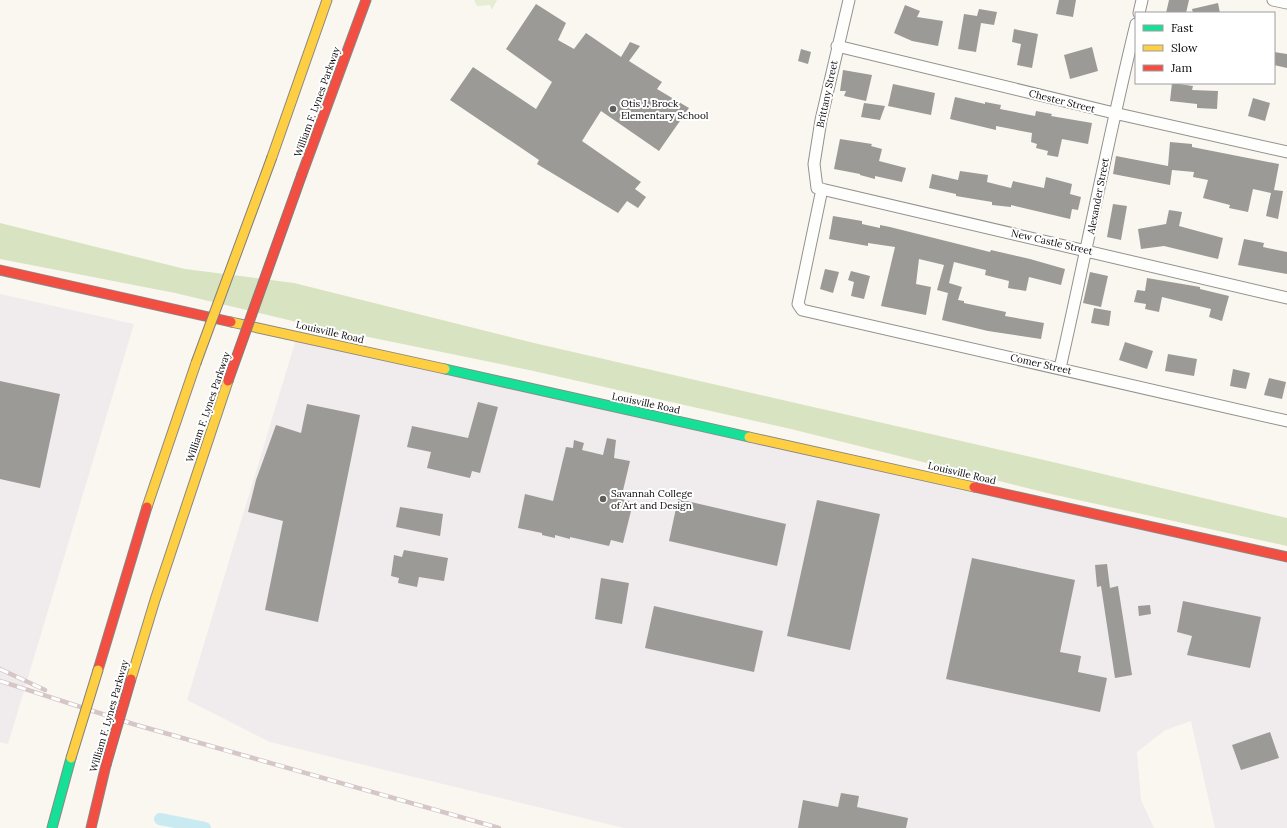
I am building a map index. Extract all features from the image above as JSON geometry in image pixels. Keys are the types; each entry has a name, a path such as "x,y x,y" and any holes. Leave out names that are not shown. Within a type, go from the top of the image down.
{"main road":[{"path":"52,828 71,758 138,533 170,435 272,157 327,0"},
{"name":"William F. Lynes Parkway","path":"90,828 106,765 131,679 160,586 228,381 366,0"},
{"name":"Louisville Road","path":"0,270 1287,558"}],"street":[{"name":"Brittany Street","path":"798,304 819,189 814,164 821,120 837,46 849,0"},
{"path":"1139,12 1142,0"},
{"path":"1274,0 1287,3"},
{"name":"Alexander Street","path":"1060,368 1087,250 1114,114 1135,28"},
{"name":"Chester Street","path":"837,46 1114,114 1287,152"},
{"name":"New Castle Street","path":"819,189 1087,250 1287,298"},
{"name":"Comer Street","path":"798,304 802,310 1287,421"}],"shaded area":[{"path":"0,294 134,324 8,744 0,742"},
{"path":"297,336 1287,557 1287,828 1215,828 1191,721 1165,730 1137,752 1141,800 1154,828 624,828 270,742 187,700"}],"green space":[{"path":"474,0 497,0 492,10 490,5 477,6"},
{"path":"0,223 185,269 294,283 534,343 1057,463 1287,518 1287,546 1051,494 791,429 529,370 305,324 175,293 0,259"}],"building":[{"path":"1059,0 1076,0 1073,17 1056,14"},
{"path":"1169,0 1189,0 1186,12 1166,12"},
{"path":"1218,3 1220,12 1193,12 1192,9"},
{"name":"Otis J. Brock Elementary School","path":"536,4 566,23 558,40 574,49 586,33 621,57 630,42 640,46 629,61 662,82 657,89 689,108 659,151 601,111 582,141 641,182 635,189 646,197 638,208 627,201 618,213 537,164 539,160 450,100 473,67 536,109 552,82 506,49"},
{"path":"905,5 920,11 917,17 943,21 938,46 912,41 894,33"},
{"path":"979,9 997,12 994,25 981,23 976,52 958,49 964,14 977,16"},
{"path":"1014,29 1038,34 1032,68 1017,65 1021,44 1012,42"},
{"path":"1092,47 1098,71 1070,79 1064,55"},
{"path":"801,49 811,52 808,64 798,61"},
{"path":"1275,52 1287,54 1287,68 1275,65"},
{"path":"843,70 872,75 866,101 844,96 846,91 840,91"},
{"path":"893,84 935,93 931,115 888,106"},
{"path":"1172,84 1193,86 1192,90 1218,91 1217,109 1197,108 1197,104 1170,101"},
{"path":"955,97 985,104 985,102 1001,105 1000,109 1035,116 1036,111 1052,114 1051,116 1092,123 1088,144 1062,139 1058,157 1047,155 1048,151 1036,148 1037,144 1031,142 1032,133 996,126 996,130 950,119"},
{"path":"1253,98 1270,103 1265,121 1248,116"},
{"path":"864,103 885,106 880,120 861,117"},
{"path":"840,139 872,144 871,146 882,149 879,161 906,168 902,182 875,176 875,179 860,174 834,169"},
{"path":"1170,142 1192,144 1192,147 1279,164 1274,190 1283,191 1278,219 1266,216 1271,193 1253,189 1248,212 1229,208 1230,205 1203,198 1208,180 1193,177 1194,172 1172,170 1170,185 1113,174 1116,156 1168,166"},
{"path":"960,171 988,175 987,182 1011,188 1013,181 1044,188 1046,177 1072,184 1070,194 1081,197 1078,210 1072,209 1070,219 1011,205 1011,207 992,205 992,202 956,196 956,194 929,188 932,174 958,180"},
{"path":"1113,204 1127,206 1121,240 1107,237"},
{"path":"1169,210 1182,212 1179,226 1223,238 1218,259 1164,246 1141,249 1138,229 1166,224"},
{"path":"833,216 862,221 862,224 880,228 880,225 890,227 990,252 991,250 1065,269 1061,285 1029,277 1026,291 1008,288 1009,281 985,275 986,270 954,262 949,283 962,287 958,300 964,301 964,303 1006,312 1005,316 1044,323 1041,339 988,331 942,320 948,293 937,290 944,265 919,259 916,284 931,287 926,315 881,306 895,247 868,243 868,246 829,239"},
{"path":"1244,239 1264,243 1263,247 1287,252 1287,274 1238,265"},
{"path":"825,269 839,272 833,293 820,289"},
{"path":"851,271 870,276 864,299 851,296 854,282 848,280"},
{"path":"1090,272 1108,276 1101,307 1083,303"},
{"path":"1147,278 1200,287 1200,289 1229,296 1222,321 1209,317 1211,309 1162,297 1159,312 1145,309 1146,304 1134,302 1137,290 1145,291"},
{"path":"1094,308 1111,311 1109,326 1091,323"},
{"path":"1125,342 1153,351 1147,369 1119,360"},
{"path":"1168,354 1197,359 1194,376 1165,371"},
{"path":"1233,369 1250,373 1246,389 1230,386"},
{"path":"1269,378 1286,382 1282,399 1264,395"},
{"path":"0,381 60,394 40,488 0,479"},
{"path":"478,402 498,407 480,473 472,471 470,478 427,468 431,452 407,447 412,426 468,438"},
{"path":"307,404 360,415 318,622 265,610 283,521 248,512 256,480 276,425 301,433"},
{"path":"607,438 616,440 614,458 630,461 621,499 629,501 627,510 631,511 623,543 611,540 609,546 570,537 570,539 555,535 555,538 542,535 542,533 518,528 525,494 553,501 566,447 573,448 574,440 584,443 582,450 603,455"},
{"path":"678,499 786,524 777,566 669,541"},
{"path":"817,500 880,514 850,650 787,636"},
{"path":"400,507 443,514 440,536 396,527"},
{"path":"404,550 448,558 444,581 419,577 417,587 398,583 399,578 391,576 394,555 402,557"},
{"path":"972,558 1075,580 1060,652 1081,656 1078,672 1107,678 1100,712 946,679"},
{"path":"1107,564 1110,588 1118,586 1132,675 1115,678 1101,586 1097,587 1095,565"},
{"path":"601,578 629,583 622,624 595,619"},
{"path":"1183,601 1261,617 1250,668 1187,655 1192,636 1177,632"},
{"path":"1150,605 1151,614 1139,616 1138,606"},
{"path":"654,606 763,631 754,672 645,648"},
{"path":"1270,732 1279,758 1241,770 1232,745"},
{"path":"841,793 859,796 857,807 908,818 906,828 798,828 803,800 838,807"}],"waterway":[{"path":"160,819 205,828"}],"railway":[{"path":"0,669 45,690"},
{"path":"0,681 133,724 499,828"}],"traffic: fast":[{"path":"445,369 749,437"},
{"path":"52,828 71,758"}],"traffic: slow":[{"path":"272,157 327,0"},
{"path":"196,363 272,157"},
{"path":"231,322 445,369"},
{"path":"147,507 196,363"},
{"path":"131,679 155,600 228,381"},
{"path":"749,437 974,487"},
{"path":"71,758 98,670"}],"traffic: jam":[{"path":"302,174 366,0"},
{"path":"228,381 302,174"},
{"path":"0,270 231,322"},
{"path":"974,487 1287,557"},
{"path":"98,670 147,507"},
{"path":"106,765 131,679"},
{"path":"91,828 106,765"}],"place":[{"name":"Otis J. Brock Elementary School","path":"613,109"},
{"name":"Savannah College of Art and Design","path":"603,499"}]}
